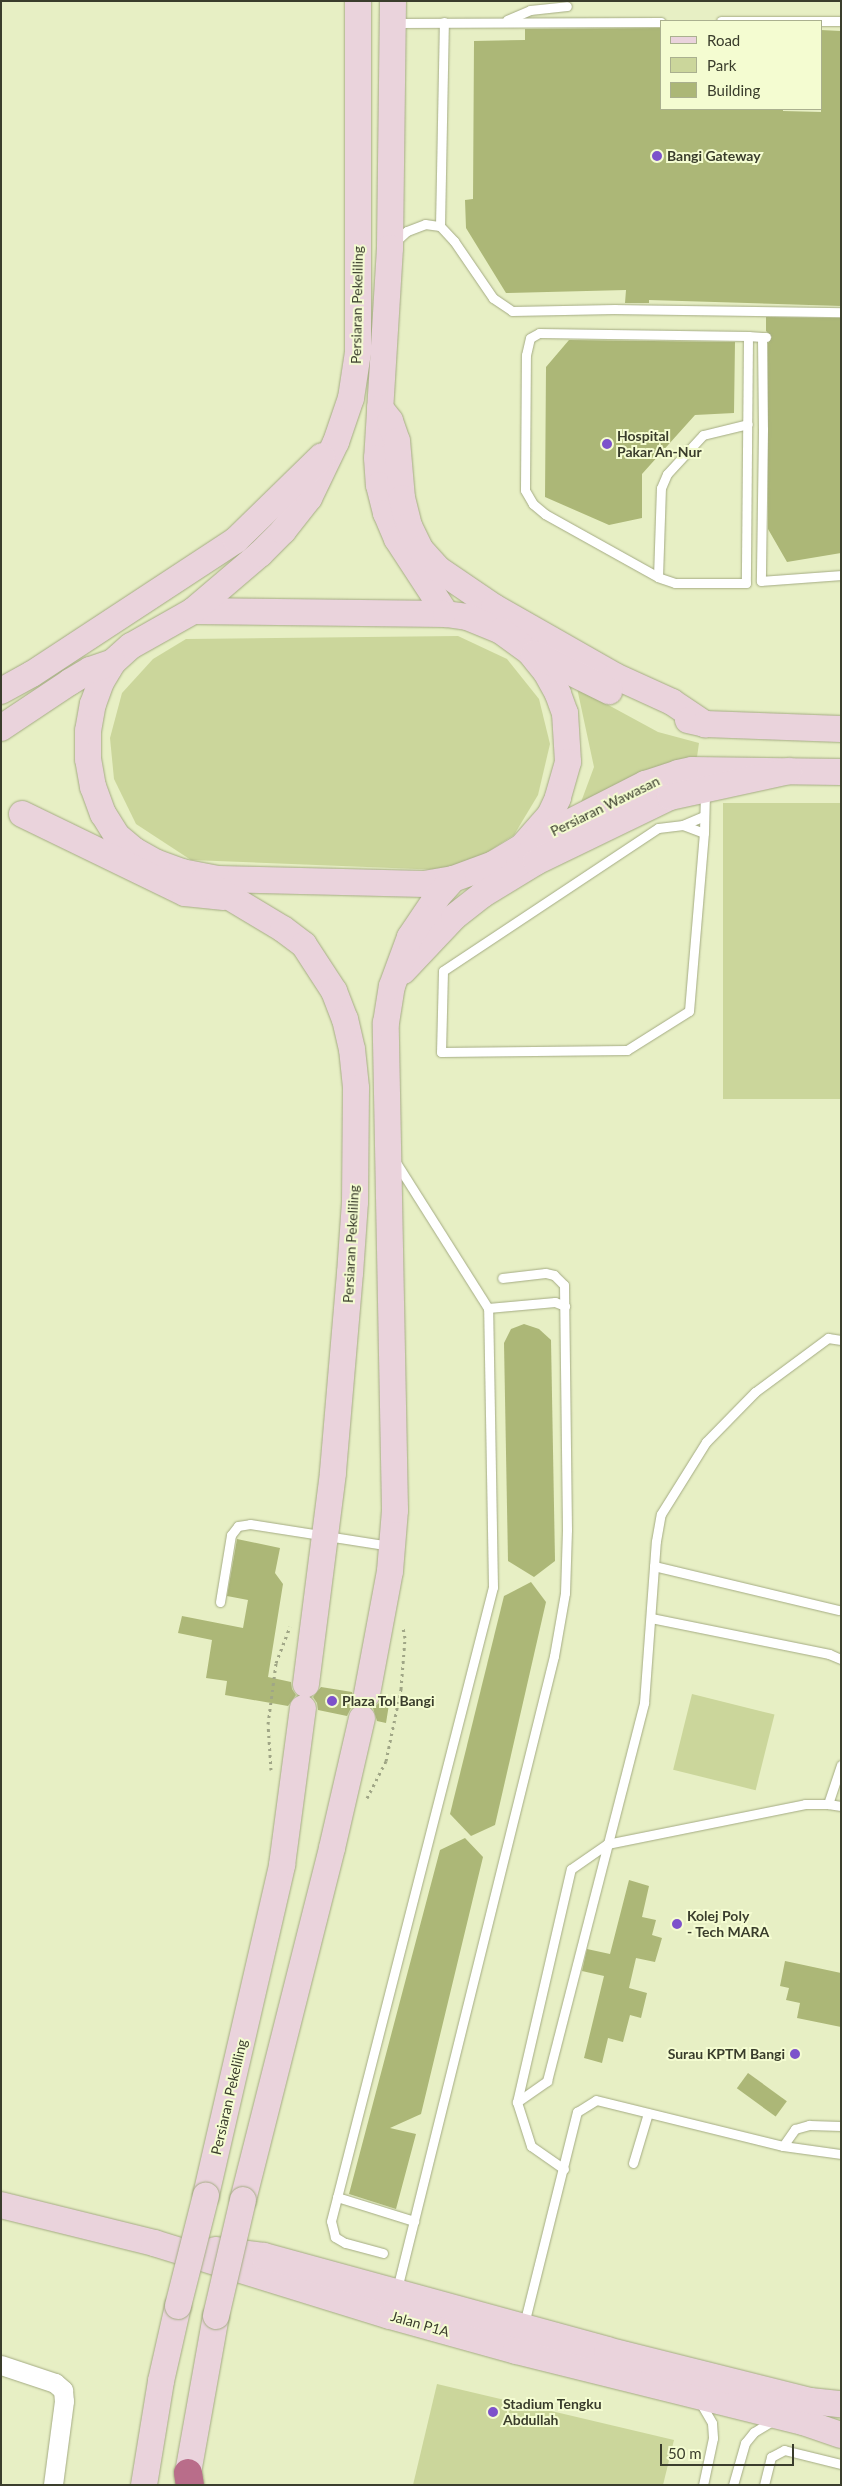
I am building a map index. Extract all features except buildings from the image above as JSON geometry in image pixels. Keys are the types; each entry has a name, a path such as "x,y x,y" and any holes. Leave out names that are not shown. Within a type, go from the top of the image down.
{"main road":[{"name":"Persiaran Pekeliling","path":"113,662 131,646 193,611 260,554 283,531 309,498 336,442 351,398 358,352 358,1"},
{"name":"Persiaran Pekeliling","path":"393,12 390,248 377,458 379,485 386,513 413,566 446,614"},
{"path":"380,407 390,421 397,441 402,498 409,526 420,548 438,569 494,607 615,676 672,702 705,724"},
{"path":"1,691 32,674 236,540 336,442"},
{"path":"193,611 446,614 487,624 515,640 529,651 632,702 666,716 705,724 841,729"},
{"path":"113,662 101,682 93,704 88,731 88,759 93,787 102,814 117,836 136,851 157,863 193,874 218,879 425,884 453,879 494,864 522,847 550,815 558,798 568,762 565,713 546,672 529,651"},
{"path":"1,728 26,714 90,670 113,662"},
{"name":"Persiaran Wawasan","path":"522,847 645,784 678,773 692,770 841,772"},
{"path":"392,986 408,965 454,917 482,895 536,862 670,797 789,771"},
{"path":"12,810 71,822 117,836"},
{"path":"12,810 185,893 230,897"},
{"name":"Persiaran Pekeliling","path":"144,2485 161,2380 282,1865 326,1536 340,1403 355,1202 356,1088 352,1049 345,1019 334,990 304,945 283,929 193,874"},
{"path":"188,2481 216,2316 243,2200 332,1848 383,1613 395,1510 395,1403 388,1150 387,1015 392,986 410,936 437,897 453,879"},
{"name":"Jalan P1A","path":"1,2205 154,2243 264,2256 393,2304 520,2339 697,2396 781,2417 841,2435"},
{"path":"520,2339 810,2400 841,2404"}],"street":[{"path":"1,2365 54,2383 63,2390 64,2400 53,2485"}],"lane":[{"path":"502,22 530,10 567,6"},
{"path":"393,12 444,22 660,22"},
{"path":"822,21 841,21"},
{"path":"440,226 444,22"},
{"path":"390,248 407,231 425,224 440,226 454,241 493,298 512,311 693,307 841,312"},
{"path":"761,581 764,337 539,333 530,338 526,355 525,490 533,504 545,514 658,578 676,583 746,583 841,575"},
{"path":"746,583 748,336"},
{"path":"658,578 661,488 667,474 703,435 748,424"},
{"path":"704,816 683,825 658,828 443,971 441,1052 627,1050 689,1011 704,833 706,790"},
{"path":"683,825 704,833"},
{"path":"383,2253 345,2243 335,2237 331,2221 492,1587 488,1308 388,1150"},
{"path":"393,2304 554,1656 564,1593 567,1530 564,1285 554,1275 545,1273 502,1278"},
{"path":"488,1308 555,1302 565,1306"},
{"path":"517,2102 548,2081 644,1703 654,1566 661,1514 706,1442 755,1392 828,1338 841,1340"},
{"path":"220,1602 232,1535 238,1526 250,1524 392,1546"},
{"path":"654,1566 839,1610"},
{"path":"651,1618 829,1654 841,1659"},
{"path":"828,1804 841,1765"},
{"path":"564,2169 531,2146 517,2102 571,1869 607,1844 806,1804 841,1806"},
{"path":"520,2339 577,2112 596,2100 782,2146 841,2154"},
{"path":"633,2162 648,2113"},
{"path":"782,2146 796,2129 809,2125 841,2126"},
{"path":"337,2197 414,2221"},
{"path":"697,2396 706,2410 713,2430 712,2452 703,2485"},
{"path":"733,2485 745,2443 754,2432 781,2417"},
{"path":"764,2485 771,2457 784,2450 841,2464"}],"green space":[{"path":"458,636 507,659 539,699 550,744 538,795 514,835 477,859 442,870 191,860 136,824 114,779 110,738 122,693 153,659 186,639"},
{"path":"577,688 658,732 699,743 697,757 663,769 574,821 594,767"},
{"path":"723,803 841,803 841,1099 723,1099"},
{"path":"692,1694 774,1715 756,1790 673,1770"},
{"name":"Stadium Tengku Abdullah","path":"437,2384 674,2440 663,2485 413,2485"}],"place":[{"name":"Bangi Gateway","path":"657,156"},
{"name":"Hospital Pakar An-Nur","path":"607,444"},
{"name":"Plaza Tol Bangi","path":"332,1701"},
{"name":"Kolej Poly - Tech MARA","path":"677,1924"},
{"name":"Surau KPTM Bangi","path":"795,2054"},
{"name":"Stadium Tengku Abdullah","path":"493,2412"}]}
